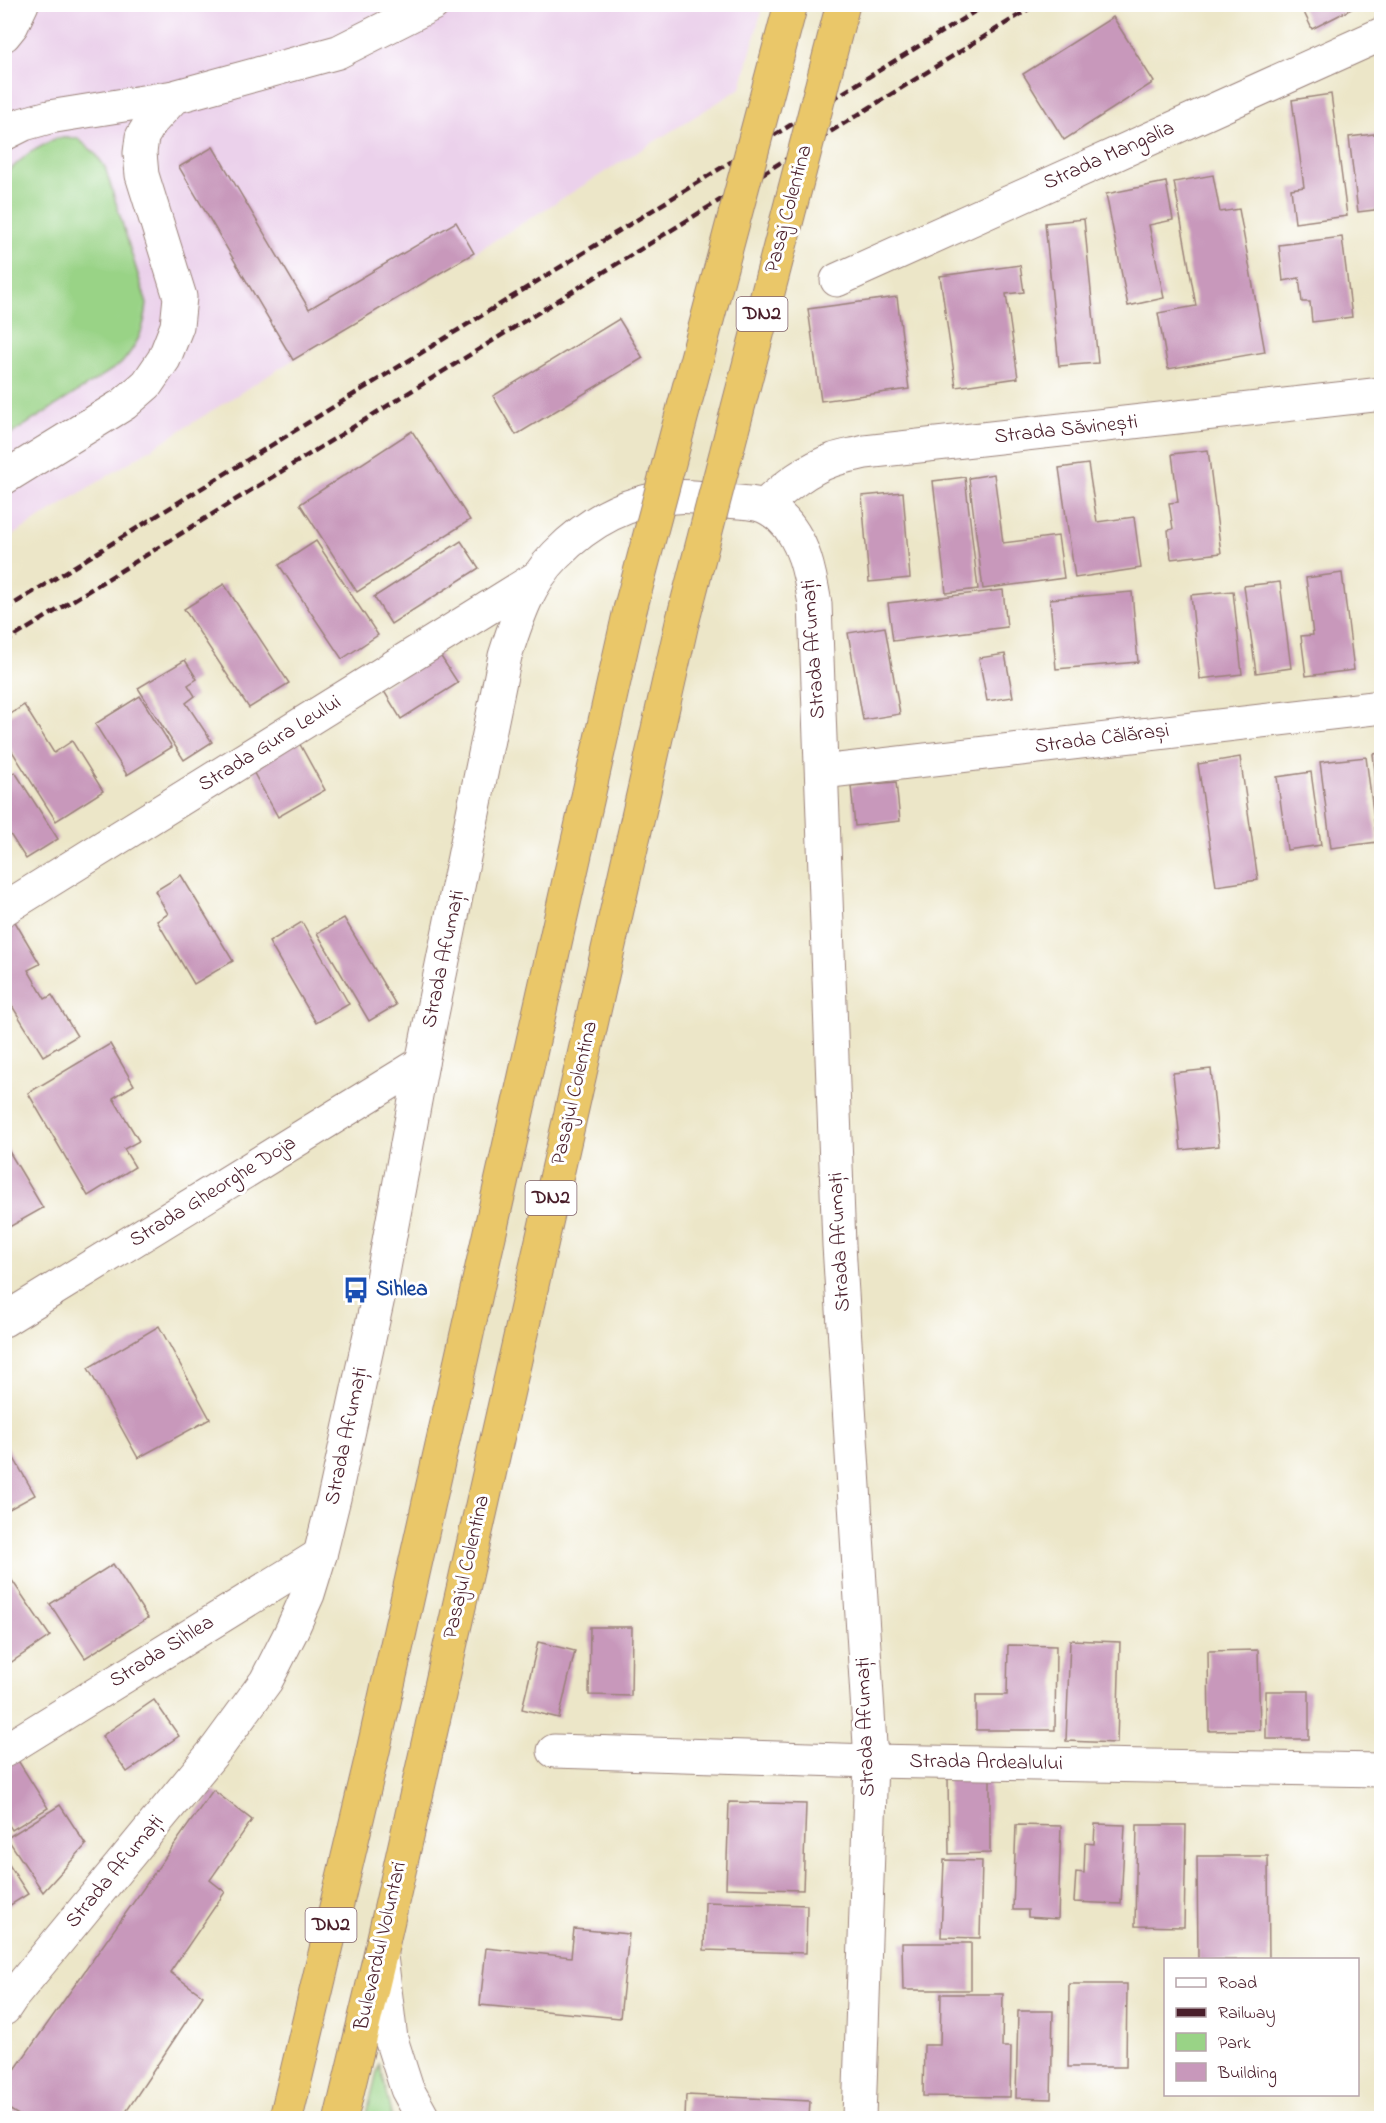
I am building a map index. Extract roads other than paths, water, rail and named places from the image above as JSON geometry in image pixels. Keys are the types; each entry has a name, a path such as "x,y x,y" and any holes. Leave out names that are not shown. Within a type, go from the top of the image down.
{"highway":[{"name":"DN2","path":"289,2104 371,1760 630,610 791,4"},
{"name":"Pasaj Colentina","path":"682,623 843,4"},
{"name":"Pasajul Colentina","path":"420,1773 682,623"},
{"name":"Bulevardul Voluntari","path":"341,2118 420,1773"}],"street":[{"path":"4,35 12,25 22,4"},
{"path":"4,134 24,124 49,117 174,97 338,52 433,4"},
{"name":"Strada Mangalia","path":"837,280 1382,34"},
{"path":"4,478 124,404 147,384 164,359 177,326 180,297 142,175 140,153 142,137 151,122 174,97"},
{"name":"Strada Săvinești","path":"765,505 786,486 813,469 833,460 865,452 1382,394"},
{"name":"Strada Afumați","path":"4,2009 12,1996 217,1748 266,1681 300,1613 320,1555 381,1284 422,1063 505,656 521,609 536,578 555,555 582,531 610,513 640,501 678,496 765,505 782,518 798,539 810,575 815,604 839,1245 871,1761 859,2118"},
{"name":"Strada Gura Leului","path":"4,909 536,578"},
{"name":"Strada Călărași","path":"822,772 1382,707"},
{"name":"Strada Gheorghe Doja","path":"4,1320 422,1063"},
{"name":"Strada Sihlea","path":"4,1751 320,1555"},
{"name":"Strada Ardealului","path":"554,1750 871,1761 1382,1770"},
{"path":"381,1951 391,2039 407,2089 423,2118"},
{"path":"275,2118 289,2104"}],"railway":[{"path":"4,610 987,4"},
{"path":"4,643 1037,4"}],"place":[{"name":"Sihlea","path":"356,1290"}]}
